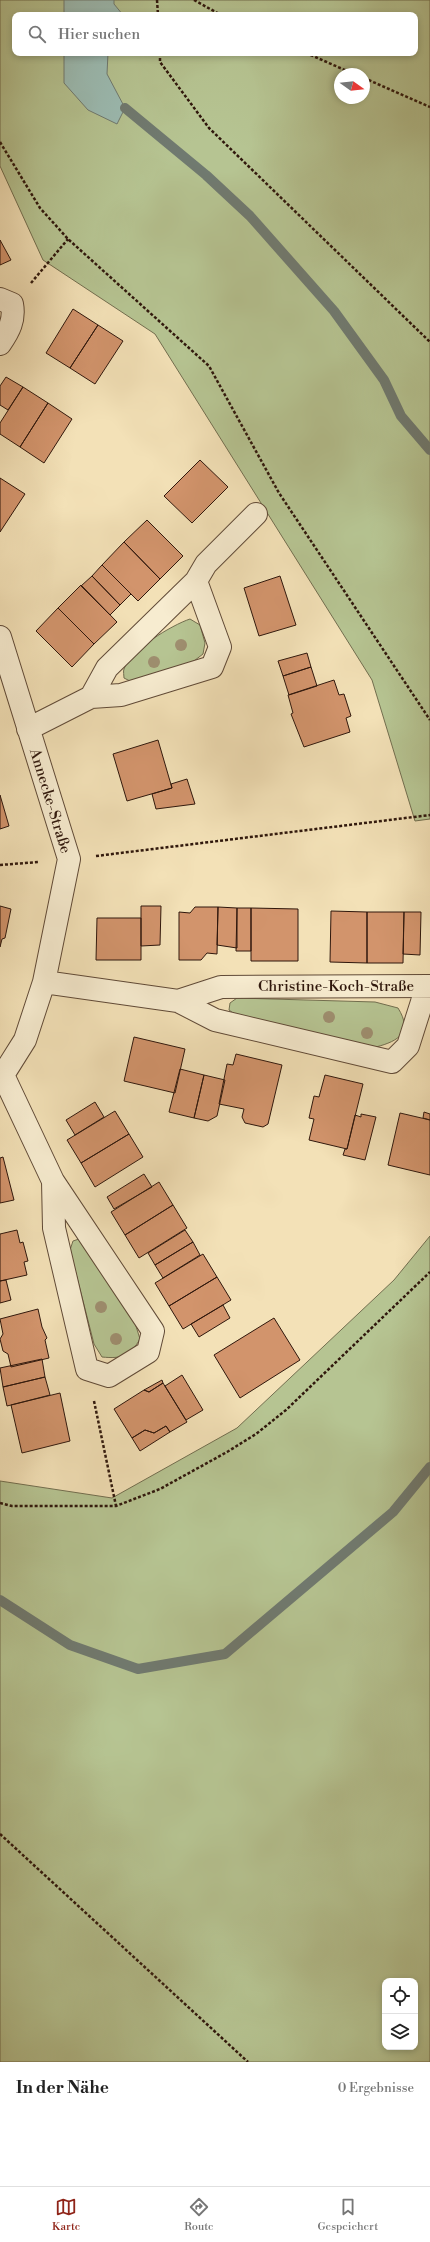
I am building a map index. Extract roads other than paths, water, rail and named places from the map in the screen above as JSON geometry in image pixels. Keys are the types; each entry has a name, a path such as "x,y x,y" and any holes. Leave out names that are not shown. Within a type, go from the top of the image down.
{"street":[{"path":"0,344 8,332 14,315 6,302"},
{"path":"91,697 107,668 196,581 206,564 256,514"},
{"path":"28,728 91,697 121,695 212,667 220,647 196,581"},
{"name":"Annecke-Straße","path":"0,637 69,859 44,982 26,1040 1,1076"},
{"name":"Christine-Koch-Straße","path":"44,982 178,1001 215,1020 392,1062 408,1046 428,986 221,987 178,1001"},
{"path":"1,1076 53,1181 153,1331 148,1352 109,1376 87,1369 54,1228 53,1181"}],"water":[{"path":"64,0 114,0 114,4 121,12 64,12"},
{"path":"64,56 108,56 107,74 125,108 117,124 88,110 64,83"}],"waterway":[{"path":"125,108 206,175 250,216 334,311 384,380 401,416 430,450"},
{"path":"0,1600 70,1645 138,1669 225,1654 393,1512 430,1467"}]}
